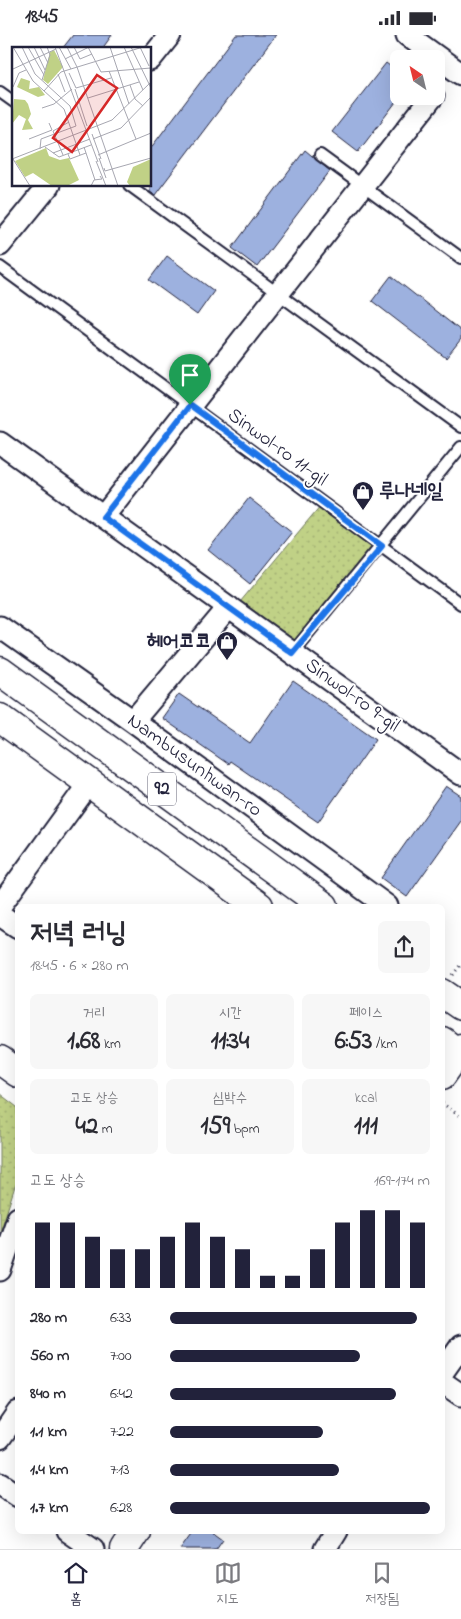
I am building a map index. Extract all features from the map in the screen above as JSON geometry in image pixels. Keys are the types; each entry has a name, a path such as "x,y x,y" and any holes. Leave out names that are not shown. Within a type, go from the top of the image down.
{"main road":[{"name":"Nambusunhwan-ro","path":"0,671 321,904"},
{"name":"92","path":"0,718 256,904"},
{"path":"445,995 461,1006"},
{"path":"0,1060 15,1071"},
{"path":"124,1549 134,1534"}],"street":[{"path":"151,59 170,35"},
{"path":"407,35 459,68 445,83"},
{"path":"103,517 426,105"},
{"path":"0,245 48,186"},
{"name":"Sinwol-ro 9-gil","path":"0,443 461,774"},
{"path":"133,721 229,607"},
{"name":"Nambusunhwan-ro","path":"0,627 133,721 384,904"},
{"path":"0,907 90,782"},
{"path":"0,915 15,925"},
{"path":"0,1270 15,1227"},
{"path":"445,1369 461,1346"},
{"path":"445,1384 461,1395"},
{"path":"0,1438 15,1416"},
{"path":"0,1484 15,1494"},
{"path":"72,1534 93,1549"},
{"path":"324,1549 334,1534"}],"lane":[{"path":"0,92 12,101"},
{"path":"320,155 461,258"},
{"path":"130,186 461,427"},
{"name":"Sinwol-ro 11-gil","path":"0,267 461,604"},
{"path":"292,653 382,546 461,447"}],"path":[{"path":"445,1105 461,1117"}],"green space":[{"path":"321,505 378,546 291,652 235,608"},
{"path":"0,1094 15,1105 15,1186 0,1233"}],"building":[{"path":"73,35 112,35 103,47 64,47"},
{"path":"236,35 276,35 155,195 150,192 151,148"},
{"path":"386,63 390,66 390,105 394,105 358,152 332,132"},
{"path":"305,150 330,171 257,267 232,248"},
{"path":"167,256 214,291 197,315 149,280"},
{"path":"391,276 461,331 461,339 446,358 372,301"},
{"path":"249,498 292,532 250,584 208,550"},
{"path":"293,681 376,739 318,822 230,761 228,764 162,718 179,694 250,743"},
{"path":"446,786 461,796 461,821 407,897 381,878"},
{"path":"191,1534 216,1534 223,1539 216,1549 180,1549"}],"place":[{"name":"루나네일","path":"363,511"},
{"name":"헤어코코","path":"227,661"}],"route":[{"path":"190,405 382,546 292,653 103,517 190,405"}]}
